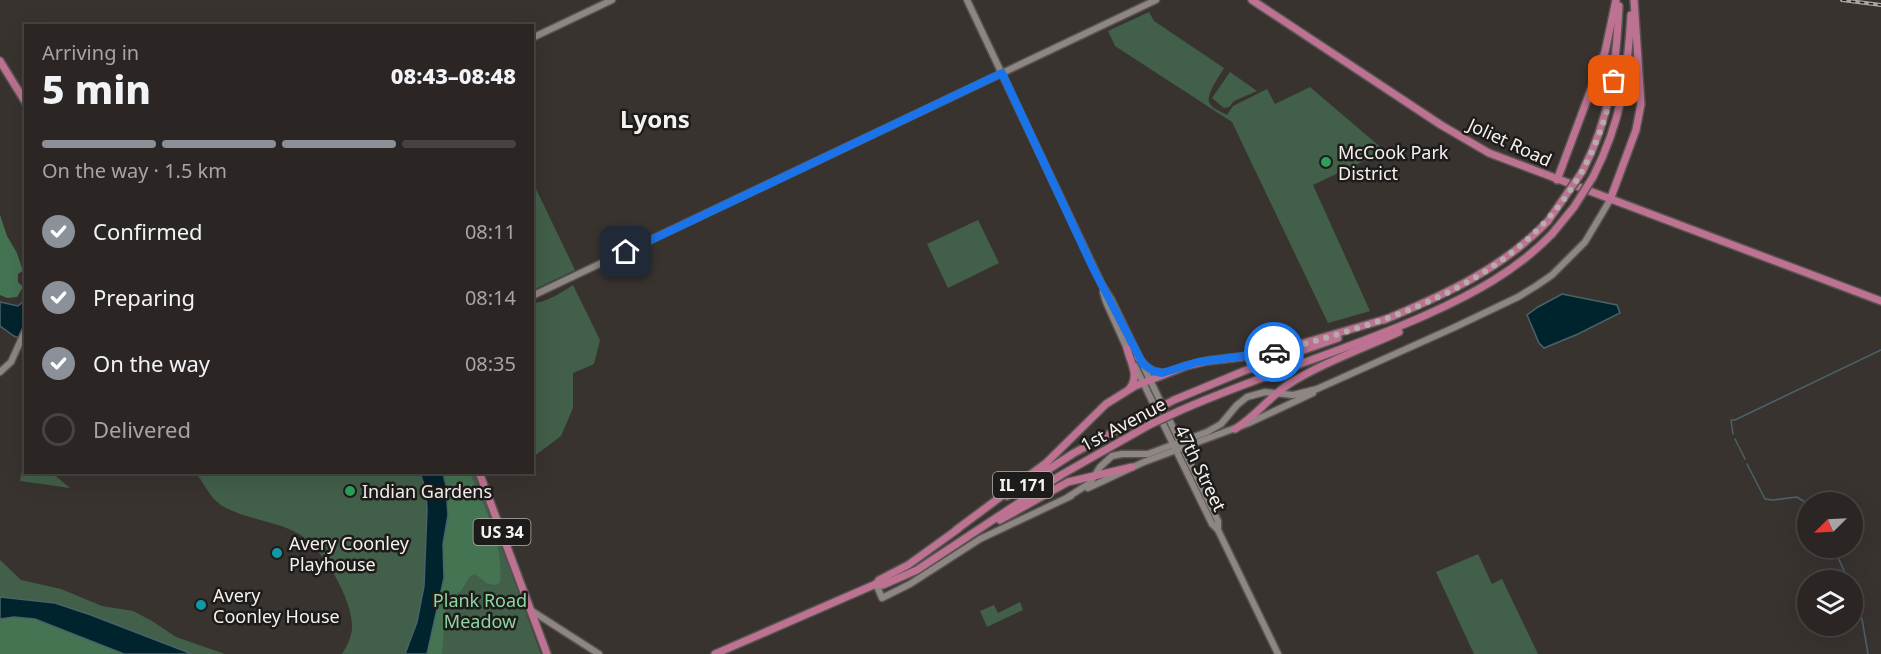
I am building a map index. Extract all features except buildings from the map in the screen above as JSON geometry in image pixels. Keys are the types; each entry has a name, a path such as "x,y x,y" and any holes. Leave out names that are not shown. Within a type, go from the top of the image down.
{"main road":[{"name":"Joliet Road","path":"1252,0 1476,147 1557,180 1881,301"},
{"path":"1610,200 1635,130 1641,104 1633,0"},
{"path":"1557,180 1602,60 1618,2"},
{"name":"1st Avenue","path":"715,654 876,584 879,580 908,565 956,530 1065,458 1174,400 1430,300 1494,267 1518,250 1548,221 1582,172 1600,134 1616,65 1618,2"},
{"name":"1st Avenue","path":"876,584 883,585 906,576 1070,470 1151,424 1236,387 1395,329 1461,299 1513,269 1552,234 1574,207 1593,177 1607,148 1622,104 1633,10"},
{"path":"0,61 24,100"},
{"path":"1234,429 1252,417 1276,393 1299,379 1418,323 1461,299"},
{"path":"956,530 1046,463 1106,404 1129,389 1167,372 1198,362 1266,354 1386,319"},
{"path":"1127,348 1135,371 1134,382 1129,389"},
{"path":"1138,357 1153,371 1167,372"},
{"path":"953,546 1062,485 1132,467"},
{"name":"US 34","path":"480,474 547,654"}],"street":[{"path":"534,37 612,0"},
{"name":"47th Street","path":"967,0 1138,357 1146,382 1175,447 1278,654"},
{"path":"534,295 1156,0"},
{"path":"1068,497 1086,486 1103,463 1112,456 1148,454 1200,442 1234,429 1504,304 1552,275 1585,242 1610,200"},
{"name":"47th Street","path":"1102,285 1106,302 1127,348 1182,445 1218,521 1218,530"},
{"path":"0,372 11,362 24,333"},
{"path":"1182,445 1221,424 1247,397 1260,393 1301,394 1337,381"},
{"path":"1192,465 1192,453 1200,442"},
{"path":"876,584 882,598 910,584 980,539 1175,447"},
{"path":"531,611 599,654"}],"green space":[{"path":"1149,12 1154,21 1224,68 1209,96 1210,104 1215,109 1227,115 1233,106 1267,89 1275,104 1310,87 1385,151 1313,185 1370,311 1328,323 1232,122 1115,46 1108,31"},
{"path":"1230,72 1257,91 1224,108 1212,98"},
{"path":"536,189 575,270 534,290 534,190"},
{"path":"0,215 23,271 18,274 18,282 23,287 17,297 7,298 0,295"},
{"path":"978,220 999,263 948,288 927,244"},
{"path":"573,285 600,340 594,364 573,373 573,408 561,436 534,456 534,303 559,294"},
{"path":"24,460 24,474 53,474 70,488 20,481"},
{"path":"197,474 420,474 426,491 427,510 424,586 417,622 405,654 342,654 352,629 348,604 335,576 318,551 290,529 230,510 217,502"},
{"name":"Plank Road Meadow","path":"443,474 475,474 541,654 427,654 446,486"},
{"path":"443,474 470,474 496,540 500,582 496,585 488,584 475,574 470,576 461,591 450,598 445,614 442,654 427,654 444,578 443,544 448,515"},
{"path":"1478,554 1492,584 1502,579 1538,654 1474,654 1436,572"},
{"path":"0,560 21,580 61,589 102,606 133,611 176,637 225,654 192,654 55,603 0,597"},
{"path":"1020,602 1023,610 987,627 980,611 994,605 998,613"},
{"path":"14,617 35,619 124,654 0,654 0,619"}],"water":[{"path":"1562,294 1617,305 1620,313 1544,348 1539,343 1527,315"},
{"path":"24,301 24,340 0,326 0,302 18,306"},
{"path":"420,474 443,474 448,515 443,544 444,578 427,654 405,654 417,622 424,586 426,491"},
{"path":"0,597 55,603 192,654 124,654 35,619 14,617 0,619"}],"waterway":[{"path":"1733,434 1731,420 1881,350"},
{"path":"1735,439 1745,459"},
{"path":"1747,464 1765,499 1797,497"},
{"path":"1838,558 1844,570"},
{"path":"1863,625 1868,654"}],"railway":[{"path":"1842,0 1881,5"}],"way so far":[{"path":"1274,352 1386,319 1463,284 1494,267 1518,250 1548,221 1582,172 1600,134 1614,81"}],"place":[{"name":"McCook Park District","path":"1326,162"},
{"name":"Indian Gardens","path":"350,491"},
{"name":"Avery Coonley Playhouse","path":"277,553"},
{"name":"Avery Coonley House","path":"201,605"}],"district":[{"name":"Lyons","path":"655,118"}],"route":[{"path":"626,252 1002,73 1093,268 1143,364 1148,369 1162,373 1198,362 1274,352"}]}
